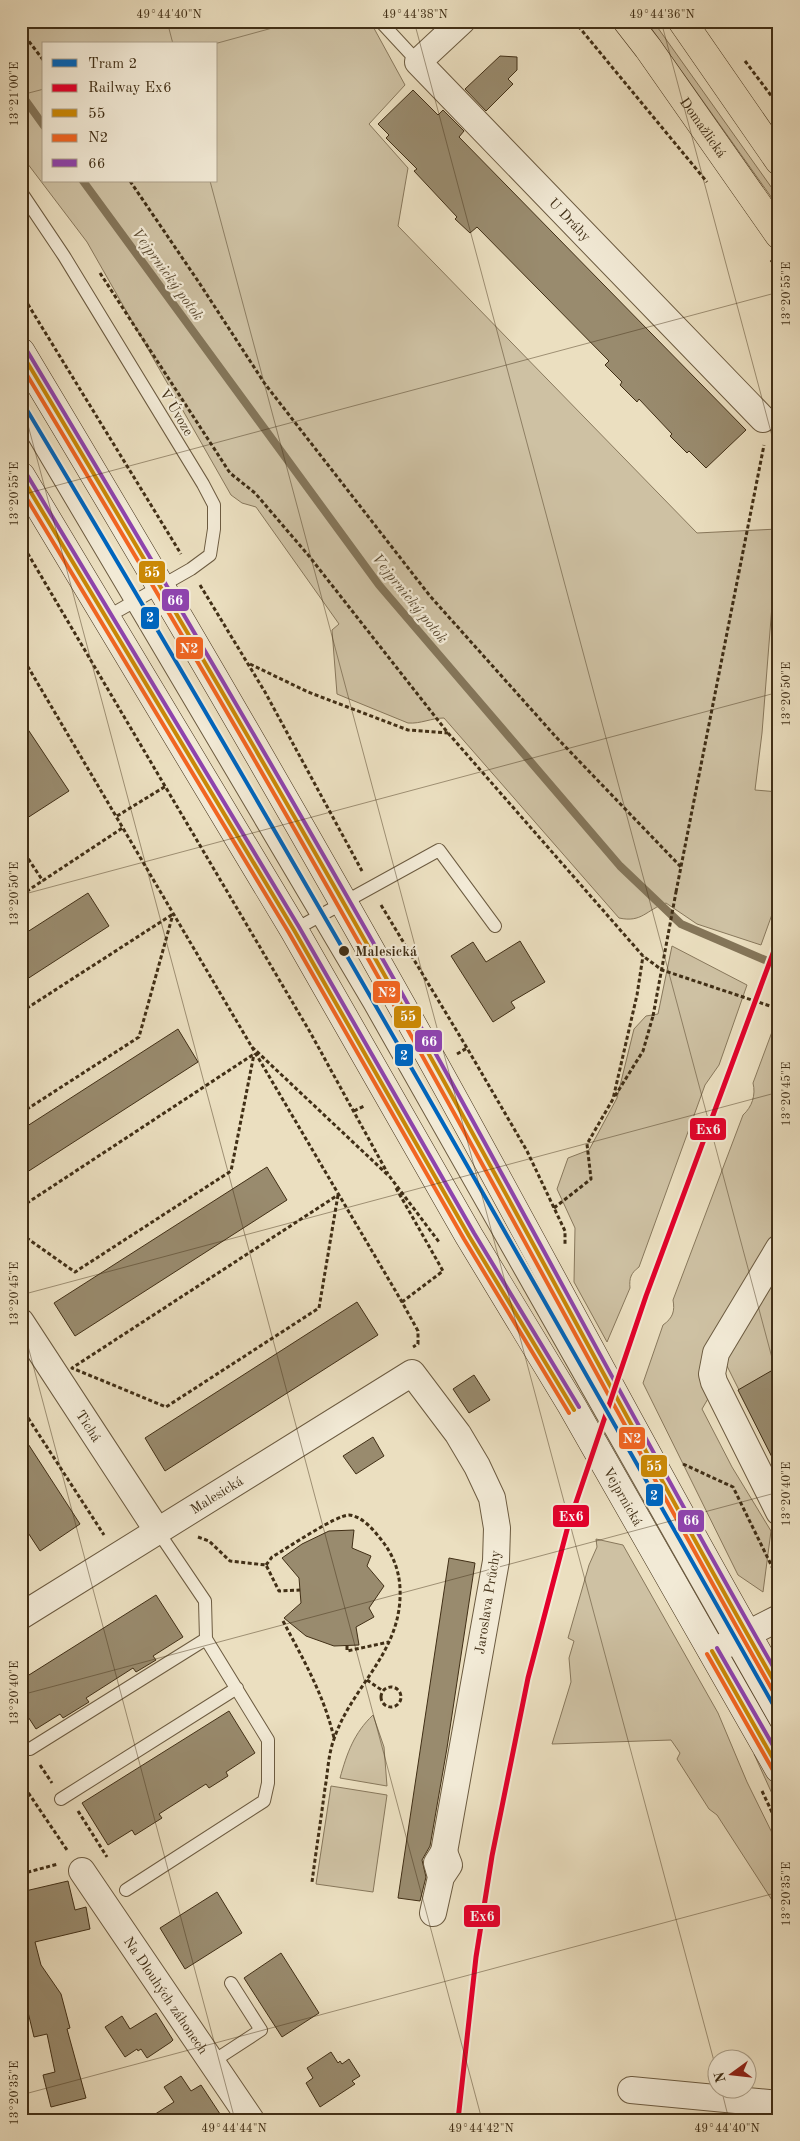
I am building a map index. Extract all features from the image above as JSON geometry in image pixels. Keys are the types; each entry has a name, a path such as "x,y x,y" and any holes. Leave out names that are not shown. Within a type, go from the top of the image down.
{"main road":[{"name":"Domažlická","path":"627,21 648,48 773,246"},
{"path":"682,21 779,161"},
{"name":"Vejprnická","path":"21,352 161,585 436,1066 582,1336 730,1643 779,1769"},
{"name":"Vejprnická","path":"21,476 294,930 469,1236 564,1392 730,1643 779,1690"}],"street":[{"path":"418,62 462,21"},
{"name":"U Dráhy","path":"418,62 765,427"},
{"path":"779,1248 716,1354 712,1374 714,1382 779,1512"},
{"name":"Tichá","path":"21,1322 157,1530"},
{"name":"Malesická","path":"21,1616 157,1530 411,1361"},
{"name":"Jaroslava Průchy","path":"411,1361 477,1466 492,1498 497,1528 496,1561 434,1913"},
{"path":"730,1643 779,1618"},
{"name":"Na Dlouhých záhonech","path":"72,1862 251,2120"},
{"path":"631,2090 779,2104"}],"lane":[{"path":"380,21 418,62"},
{"name":"V Úvoze","path":"21,192 69,265 203,484 214,506 214,530 210,554 191,569 107,617"},
{"name":"Vejprnická","path":"21,415 318,917 779,1727"},
{"path":"294,930 439,850 495,926"},
{"path":"126,1890 264,1801 268,1783 268,1740 206,1639 205,1601 157,1530"},
{"path":"30,1749 206,1639"},
{"path":"61,1799 237,1688"},
{"path":"212,2062 261,2030 231,1983"}],"path":[{"path":"574,21 707,183"},
{"path":"21,30 42,58"},
{"path":"744,60 779,106"},
{"path":"21,166 27,174"},
{"path":"131,182 265,384 430,596 556,737 681,867"},
{"path":"773,246 779,270"},
{"path":"96,267 230,473 255,493 309,556 448,733 643,956 662,970 779,1009"},
{"path":"21,292 249,664 371,888 527,1152 565,1231"},
{"path":"554,1208 591,1179 588,1144 642,1051 653,1016 765,427"},
{"path":"21,542 310,1032 443,1271 402,1302"},
{"path":"21,560 29,555"},
{"path":"21,655 118,816 254,1054 402,1302 418,1331 418,1344 411,1361"},
{"path":"249,664 308,692 408,730 448,733"},
{"path":"118,816 166,786"},
{"path":"21,895 124,828"},
{"path":"21,848 43,881"},
{"path":"21,1012 173,913"},
{"path":"21,1113 139,1037 173,913"},
{"path":"613,1099 637,995 643,956"},
{"path":"249,1045 390,1177"},
{"path":"21,1207 254,1054"},
{"path":"21,1234 75,1272 231,1172 254,1054"},
{"path":"338,1195 319,1308 166,1407 72,1368 338,1195"},
{"path":"21,1407 106,1537 98,1542"},
{"path":"682,1463 733,1487 779,1581"},
{"path":"266,1565 272,1557 347,1515 358,1517 372,1528 384,1543 395,1563 399,1576 400,1599 390,1642 346,1712 334,1738 312,1882"},
{"path":"198,1537 209,1541 230,1561 266,1565"},
{"path":"266,1565 279,1590 300,1590"},
{"path":"21,1573 29,1584 36,1579"},
{"path":"282,1621 316,1684 328,1711 334,1738"},
{"path":"347,1646 347,1651 390,1642"},
{"path":"367,1680 383,1691"},
{"path":"389,1687 398,1689 401,1694 398,1704 392,1707 386,1705 382,1700 383,1691 389,1687"},
{"path":"21,1782 72,1862 21,1874"}],"shaded area":[{"path":"21,21 370,21 405,85 369,124 408,168 398,226 697,533 778,529 762,733 755,790 779,792 779,833 776,841 779,856 779,895 761,945 697,924 666,903 633,919 619,918 444,718 408,723 337,694 332,630 339,624 256,507 242,503 231,495 87,242 21,155"},
{"path":"646,21 653,21 779,198 779,208"},
{"path":"672,946 747,985 719,1065 705,1085 639,1267 631,1276 630,1288 607,1342 574,1282 575,1228 557,1189 568,1158 589,1150 617,1098 634,1029 646,1016 658,1014"},
{"path":"779,1013 779,1470 727,1366 702,1409 732,1467 771,1531 763,1592 738,1575 643,1383 663,1325 672,1314 674,1308 673,1300 743,1115 749,1108 752,1100 754,1092 753,1083"},
{"path":"596,1539 623,1545 718,1713 747,1782 779,1847 779,1911 717,1815 709,1809 677,1759 680,1753 671,1740 552,1744 571,1682 569,1658 574,1641 568,1638 589,1565 597,1547"},
{"path":"373,1715 384,1747 387,1786 340,1778 345,1760 356,1736"},
{"path":"759,1751 779,1785 779,1809 754,1754"},
{"path":"331,1786 387,1795 373,1892 316,1884"}],"building":[{"path":"500,56 517,57 517,70 508,79 513,84 486,111 465,89"},
{"path":"413,90 438,115 443,110 464,131 459,137 746,430 706,468 670,436 672,434 639,399 637,402 620,385 622,382 605,365 609,361 477,227 470,233 455,219 457,217 414,171 417,169 386,138 389,135 378,124"},
{"path":"21,719 69,791 21,822"},
{"path":"88,893 109,926 21,983 21,936"},
{"path":"520,941 545,982 511,1002 515,1008 493,1022 451,956 473,942 486,962"},
{"path":"178,1029 198,1062 21,1176 21,1130"},
{"path":"267,1167 287,1200 75,1336 54,1303"},
{"path":"357,1302 378,1335 165,1471 145,1438"},
{"path":"771,1371 779,1385 779,1471 738,1390"},
{"path":"474,1375 490,1400 469,1413 453,1389"},
{"path":"21,1433 80,1524 40,1551 21,1522"},
{"path":"373,1437 384,1456 356,1474 343,1456"},
{"path":"354,1530 352,1548 371,1556 367,1566 384,1586 369,1608 374,1617 356,1627 359,1645 334,1646 306,1636 284,1618 301,1603 299,1578 282,1558 302,1544 329,1531"},
{"path":"449,1558 475,1563 430,1846 422,1860 426,1877 420,1901 398,1898"},
{"path":"156,1595 183,1637 153,1656 156,1660 136,1672 133,1668 86,1698 89,1702 63,1718 60,1714 36,1729 21,1706 21,1680"},
{"path":"229,1711 255,1753 226,1772 228,1776 209,1788 206,1784 159,1814 162,1818 135,1835 132,1830 108,1845 82,1803"},
{"path":"68,1881 75,1910 86,1907 90,1929 35,1942 41,1965 61,1994 70,2028 67,2029 86,2098 51,2107 43,2075 55,2072 47,2034 34,2037 21,1983 21,1892"},
{"path":"217,1892 242,1933 185,1969 160,1928"},
{"path":"281,1953 319,2013 282,2037 244,1978"},
{"path":"156,2013 173,2040 147,2058 141,2049 138,2051 137,2049 125,2057 105,2027 122,2016 130,2029"},
{"path":"331,2052 338,2063 340,2061 342,2064 349,2059 360,2076 352,2081 355,2084 320,2107 306,2083 313,2078 307,2068"},
{"path":"181,2076 191,2091 201,2085 224,2120 146,2120 174,2102 164,2087"}],"waterway":[{"name":"Vejprnický potok","path":"21,94 42,123"},
{"name":"Vejprnický potok","path":"84,182 379,585 620,866 681,924 779,966"}],"tram line":[{"name":"2","path":"21,400 309,891 779,1715"}],"rail line":[{"name":"Ex6","path":"458,2120 476,1957 492,1856 528,1678 568,1526 646,1296 779,937"}],"transit line":[{"name":"66","path":"26,349 237,706 340,885 484,1142 693,1525 779,1677"},
{"name":"55","path":"21,352 232,708 386,977 779,1690"},
{"name":"N2","path":"21,365 177,627 380,979 774,1693"},
{"name":"66","path":"26,473 299,927 474,1233 579,1407"},
{"name":"55","path":"21,476 294,930 469,1236 574,1410"},
{"name":"N2","path":"21,489 289,933 464,1239 569,1413"},
{"name":"66","path":"717,1648 779,1756"},
{"name":"55","path":"712,1651 779,1769"},
{"name":"N2","path":"707,1654 774,1772"}],"place":[{"name":"Malesická","path":"344,951"}]}
